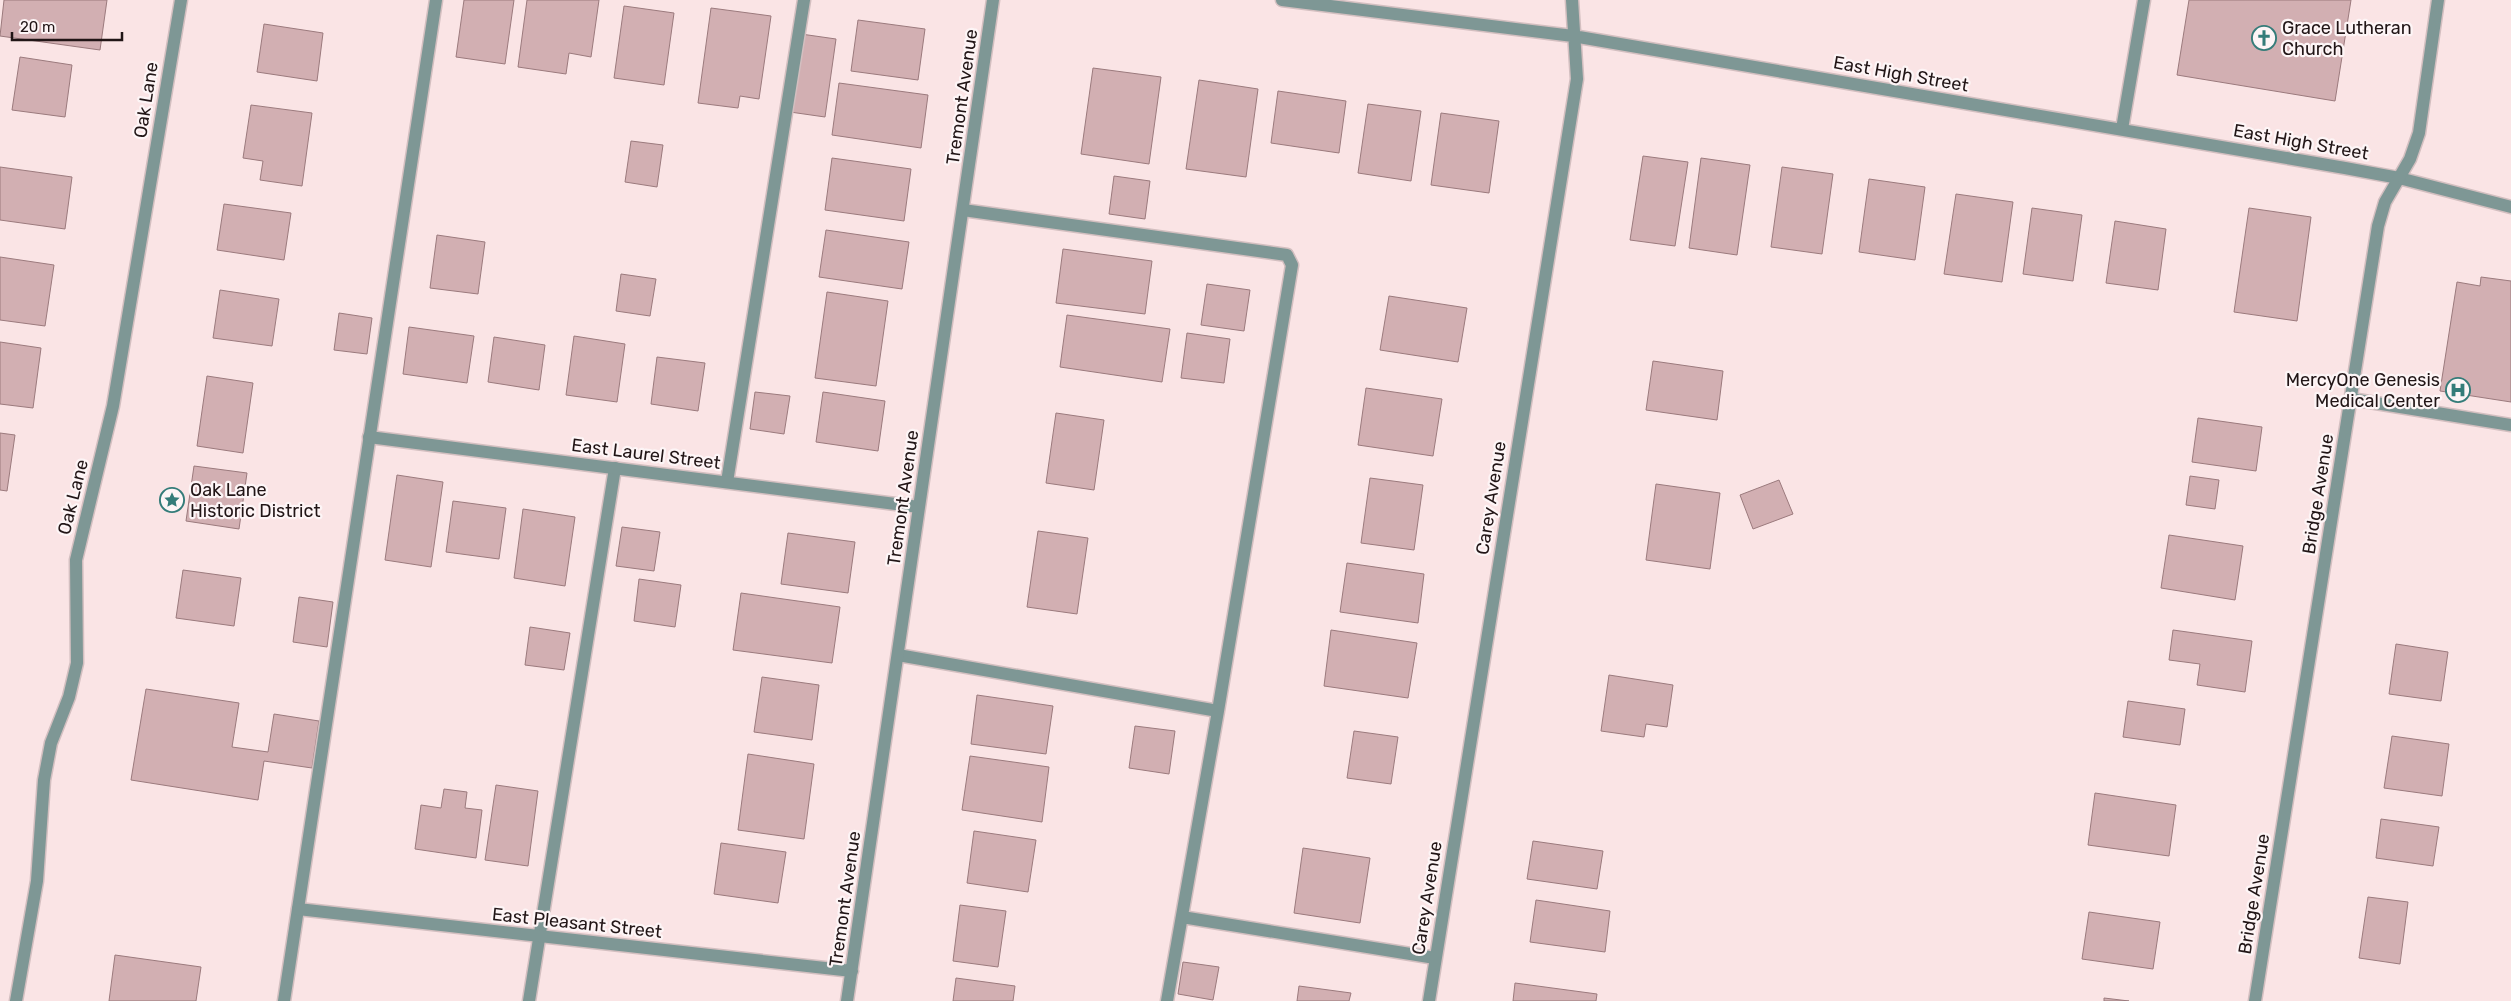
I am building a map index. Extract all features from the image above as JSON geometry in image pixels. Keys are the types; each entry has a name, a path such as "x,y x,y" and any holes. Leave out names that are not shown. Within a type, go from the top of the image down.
{"street":[{"name":"Oak Lane","path":"16,1001 37,882 44,780 51,743 69,697 77,663 76,560 113,406 181,0"},
{"path":"284,1001 436,0"},
{"path":"726,482 804,0"},
{"name":"Tremont Avenue","path":"847,1001 994,0"},
{"name":"East High Street","path":"1282,0 1573,36 2399,178 2511,207"},
{"name":"Carey Avenue","path":"1428,1001 1577,79 1572,0"},
{"path":"2122,129 2144,0"},
{"name":"Bridge Avenue","path":"2255,1001 2378,226 2385,202 2410,159 2419,134 2438,0"},
{"path":"963,210 1286,255 1292,265 1218,712 1167,1001"},
{"path":"2351,399 2511,425"},
{"name":"East Laurel Street","path":"369,437 919,507"},
{"path":"528,1001 615,468"},
{"path":"898,655 1218,712"},
{"name":"East Pleasant Street","path":"298,909 852,971"},
{"path":"1182,917 1435,958"}],"building":[{"path":"4,0 107,0 100,50 0,36"},
{"path":"464,0 514,0 505,64 456,57"},
{"path":"527,0 599,0 591,57 569,53 566,74 518,67"},
{"name":"Grace Lutheran Church","path":"2189,0 2351,0 2335,101 2177,75"},
{"path":"624,6 674,13 664,85 614,78"},
{"path":"711,8 771,16 759,99 740,96 738,108 698,103"},
{"path":"858,20 925,29 918,80 851,71"},
{"path":"264,24 323,33 317,81 257,72"},
{"path":"801,34 836,39 825,117 790,112"},
{"path":"20,57 72,65 65,117 12,110"},
{"path":"1093,68 1161,77 1149,164 1081,154"},
{"path":"1199,80 1258,89 1246,177 1186,169"},
{"path":"839,83 928,95 921,148 832,135"},
{"path":"1278,91 1346,101 1339,153 1271,143"},
{"path":"1368,104 1421,111 1411,181 1358,173"},
{"path":"251,105 312,113 302,186 260,180 263,161 243,158"},
{"path":"1441,113 1499,121 1489,193 1431,185"},
{"path":"631,141 663,145 657,187 625,182"},
{"path":"1643,156 1688,162 1675,246 1630,240"},
{"path":"832,158 911,169 904,221 825,210"},
{"path":"1701,158 1750,165 1737,255 1689,248"},
{"path":"0,167 72,177 65,229 0,220"},
{"path":"1782,167 1833,174 1822,254 1771,247"},
{"path":"1114,176 1150,181 1145,219 1109,214"},
{"path":"1869,179 1925,187 1915,260 1859,252"},
{"path":"1956,194 2013,202 2002,282 1944,274"},
{"path":"224,204 291,213 284,260 217,250"},
{"path":"2032,208 2082,215 2073,281 2023,274"},
{"path":"2249,208 2311,217 2297,321 2234,312"},
{"path":"2115,221 2166,229 2158,290 2106,283"},
{"path":"826,230 909,242 902,289 819,277"},
{"path":"437,235 485,242 478,294 430,288"},
{"path":"1063,249 1152,261 1145,314 1056,303"},
{"path":"0,257 54,265 45,326 0,320"},
{"path":"621,274 656,279 650,316 616,311"},
{"path":"2481,277 2511,281 2511,402 2440,391 2457,282 2480,286"},
{"path":"1207,284 1250,290 1244,331 1201,325"},
{"path":"220,290 279,299 272,346 213,338"},
{"path":"827,292 888,301 876,386 815,378"},
{"path":"1389,296 1467,308 1458,362 1380,350"},
{"path":"339,313 372,318 367,354 334,350"},
{"path":"1067,315 1170,329 1162,382 1060,367"},
{"path":"409,327 474,336 467,383 403,374"},
{"path":"1187,333 1230,339 1224,383 1181,378"},
{"path":"574,336 625,344 617,402 566,395"},
{"path":"494,337 545,345 539,390 488,382"},
{"path":"0,342 41,348 33,408 0,404"},
{"path":"657,357 705,363 698,411 651,404"},
{"path":"1653,361 1723,371 1717,420 1646,410"},
{"path":"207,376 253,383 243,453 197,446"},
{"path":"1366,388 1442,399 1433,456 1358,445"},
{"path":"755,392 790,396 784,434 750,429"},
{"path":"823,392 885,401 878,451 816,442"},
{"path":"1056,413 1104,420 1094,490 1046,483"},
{"path":"2198,418 2262,427 2256,471 2192,462"},
{"path":"0,433 15,435 7,491 0,490"},
{"path":"194,466 247,473 239,529 186,521"},
{"path":"397,475 443,482 431,567 385,560"},
{"path":"2190,476 2219,480 2215,509 2186,505"},
{"path":"1370,478 1423,485 1414,550 1361,543"},
{"path":"1779,480 1793,514 1753,529 1740,495"},
{"path":"1656,484 1720,493 1710,569 1646,560"},
{"path":"453,501 506,508 499,559 446,552"},
{"path":"523,509 575,517 565,586 514,578"},
{"path":"622,527 660,532 654,571 616,566"},
{"path":"1038,531 1088,538 1077,614 1027,607"},
{"path":"788,533 855,542 848,593 781,584"},
{"path":"2169,535 2243,546 2235,600 2161,588"},
{"path":"1347,563 1424,574 1418,623 1340,612"},
{"path":"183,570 241,578 234,626 176,618"},
{"path":"639,579 681,585 675,627 634,621"},
{"path":"741,593 840,607 832,663 733,650"},
{"path":"299,597 333,602 327,647 293,642"},
{"path":"530,627 570,633 564,670 525,665"},
{"path":"1331,630 1417,643 1408,698 1324,686"},
{"path":"2173,630 2252,641 2245,692 2197,685 2200,664 2169,660"},
{"path":"2396,644 2448,652 2441,701 2389,694"},
{"path":"1609,675 1673,685 1667,727 1646,724 1644,737 1601,731"},
{"path":"762,677 819,685 812,740 754,732"},
{"path":"146,689 239,703 232,747 268,752 274,714 319,721 312,768 264,761 258,800 131,780"},
{"path":"977,695 1053,706 1046,754 971,744"},
{"path":"2128,701 2185,709 2180,745 2123,737"},
{"path":"1135,726 1175,731 1169,774 1129,768"},
{"path":"1354,731 1398,737 1391,784 1347,778"},
{"path":"2392,736 2449,744 2442,796 2384,788"},
{"path":"748,754 814,764 804,839 738,830"},
{"path":"970,756 1049,767 1042,822 962,810"},
{"path":"496,785 538,791 528,866 485,860"},
{"path":"444,789 467,792 465,808 482,810 476,858 415,849 421,805 441,808"},
{"path":"2095,793 2176,805 2169,856 2088,845"},
{"path":"2381,819 2439,827 2433,866 2376,858"},
{"path":"974,831 1036,840 1028,892 967,883"},
{"path":"1533,841 1603,851 1597,889 1527,879"},
{"path":"721,843 786,852 778,903 714,894"},
{"path":"1303,848 1370,858 1360,923 1294,913"},
{"path":"2368,897 2408,902 2400,964 2359,958"},
{"path":"1536,900 1610,911 1605,952 1530,942"},
{"path":"960,905 1006,911 998,967 953,961"},
{"path":"2089,912 2160,922 2153,969 2082,959"},
{"path":"115,955 201,967 196,1001 109,1001"},
{"path":"1183,962 1219,967 1213,1000 1178,994"},
{"path":"956,978 1015,986 1013,1001 953,1001"},
{"path":"1515,983 1597,994 1596,1001 1513,1001"},
{"path":"1299,986 1351,993 1349,1001 1297,1001"},
{"path":"2104,998 2129,1001 2104,1001"}],"place":[{"name":"Grace Lutheran Church","path":"2264,38"},
{"name":"MercyOne Genesis Medical Center","path":"2458,390"},
{"name":"Oak Lane Historic District","path":"172,500"}]}
